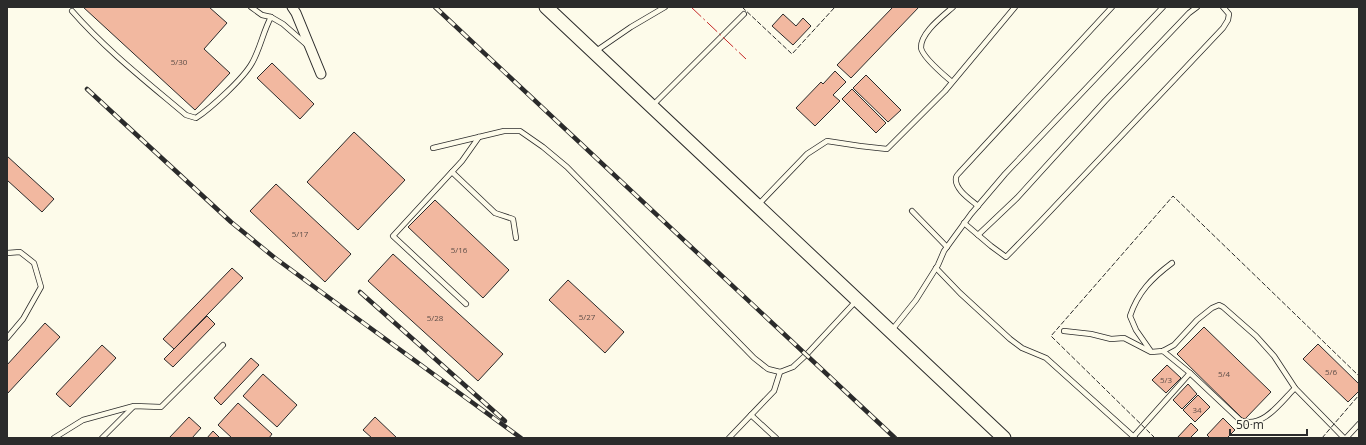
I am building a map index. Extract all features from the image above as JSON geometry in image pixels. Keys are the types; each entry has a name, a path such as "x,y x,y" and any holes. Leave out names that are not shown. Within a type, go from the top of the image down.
{"main road":[{"path":"546,7 1004,438"}],"street":[{"path":"292,7 296,13 321,74"}],"lane":[{"path":"251,7 262,15 271,17 283,24 311,49"},
{"path":"594,52 631,27 665,7"},
{"path":"952,7 930,27 924,37 921,47 924,54 936,69 952,82"},
{"path":"757,206 807,154 827,141 887,149 945,90 1015,7"},
{"path":"978,206 963,194 957,186 956,179 959,172 1112,7"},
{"path":"891,332 916,300 947,247 978,206 1005,174 1163,7"},
{"path":"978,235 1017,198 1105,101 1197,7"},
{"path":"964,223 1006,256 1224,28 1229,14 1223,7"},
{"path":"72,11 109,49 186,115 196,118 207,111 252,64 265,28 271,17"},
{"path":"652,107 744,14"},
{"path":"433,148 504,131 520,131 543,147 567,167 754,358 768,369 780,372 793,367 857,300"},
{"path":"466,304 393,236 462,161 479,137"},
{"path":"452,172 494,213 513,219 516,238"},
{"path":"912,211 947,247"},
{"path":"7,253 20,252 34,263 41,287 23,319 7,338"},
{"path":"1151,352 1136,330 1130,316 1139,296 1155,277 1172,264"},
{"path":"936,268 960,293 1010,339 1022,348 1046,358 1135,437 1190,373"},
{"path":"1064,331 1091,334 1111,339 1124,338 1151,352 1163,350 1174,345 1197,320 1212,308 1219,305 1256,336 1274,356 1295,388 1345,438 1359,424"},
{"path":"54,438 83,420 134,406 160,407 223,345"},
{"path":"1163,350 1240,420 1246,423 1261,420 1295,388"},
{"path":"729,438 774,391 780,372"},
{"path":"102,438 134,406"},
{"path":"751,415 776,438"}],"building":[{"path":"83,7 209,7 227,23 204,49 230,73 195,110"},
{"path":"893,7 919,7 851,78 837,65"},
{"path":"783,14 796,26 803,18 811,26 793,45 772,26"},
{"path":"272,63 314,104 300,119 257,78"},
{"path":"835,71 846,82 833,95 840,101 815,126 796,108 821,82 823,84"},
{"path":"866,75 901,110 888,122 853,88"},
{"path":"852,89 886,123 876,133 842,99"},
{"path":"354,132 405,180 358,230 307,182"},
{"path":"7,156 54,199 42,212 7,180"},
{"path":"276,184 351,254 325,282 250,211"},
{"path":"435,200 509,270 483,298 408,227"},
{"path":"393,254 503,354 478,381 368,281"},
{"path":"232,268 243,278 174,349 163,339"},
{"path":"568,280 624,332 605,353 549,300"},
{"path":"207,316 215,324 173,367 164,359"},
{"path":"45,323 60,337 7,394 7,365"},
{"path":"1204,327 1271,392 1244,420 1177,354"},
{"path":"1318,344 1359,384 1359,391 1348,402 1303,359"},
{"path":"102,345 116,358 70,407 56,394"},
{"path":"251,358 259,365 221,405 214,398"},
{"path":"1167,365 1181,378 1166,393 1152,380"},
{"path":"263,374 297,405 277,427 243,396"},
{"path":"1188,384 1197,394 1182,409 1173,400"},
{"path":"1198,395 1210,407 1195,422 1183,410"},
{"path":"238,403 272,434 269,438 232,438 218,425"},
{"path":"189,417 201,428 192,438 169,438"},
{"path":"375,417 397,438 372,438 363,430"},
{"path":"1223,418 1235,430 1227,438 1210,438 1207,435"},
{"path":"1191,423 1198,430 1190,438 1177,438"},
{"path":"213,431 220,438 207,438"}],"railway":[{"path":"435,7 895,438"},
{"path":"87,89 231,222 275,258 521,438"},
{"path":"360,292 505,421"}],"fence":[{"path":"742,7 792,54 835,7"},
{"path":"1155,438 1051,336 1173,196 1359,376"},
{"path":"1322,438 1359,395"}],"power":[{"path":"691,7 746,59"}]}
